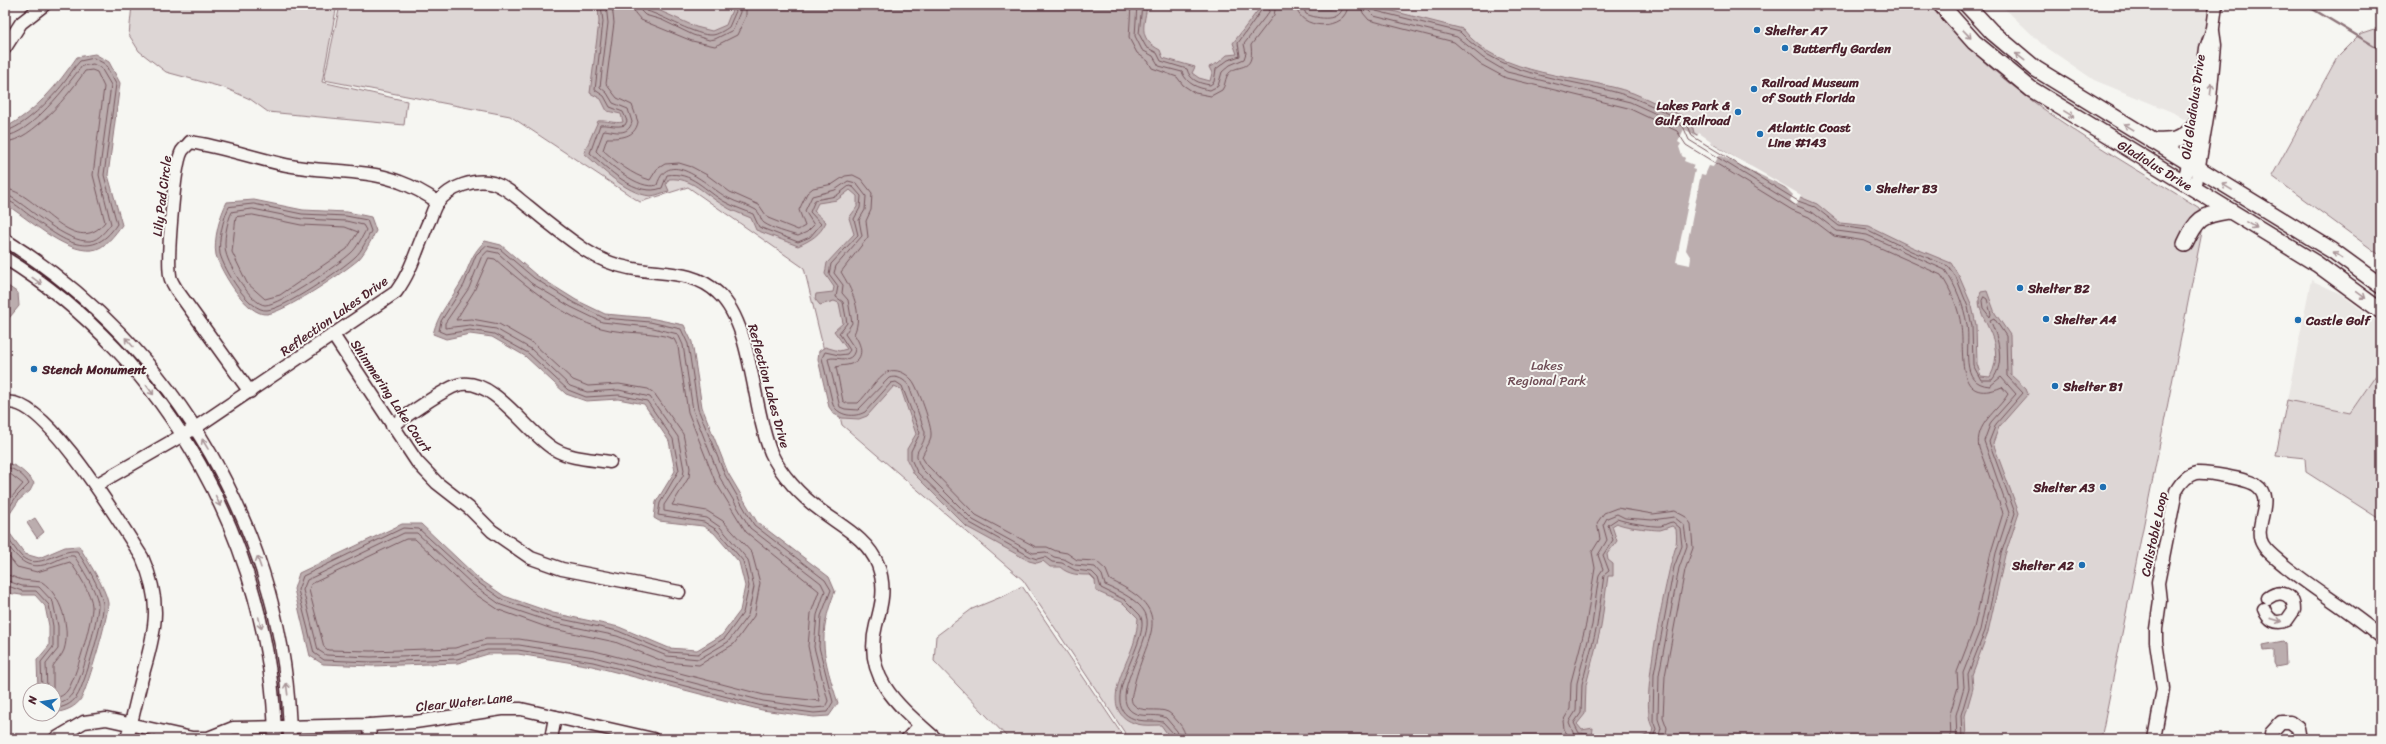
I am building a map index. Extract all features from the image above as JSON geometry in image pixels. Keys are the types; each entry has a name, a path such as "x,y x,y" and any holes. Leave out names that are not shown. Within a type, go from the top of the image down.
{"main road":[{"name":"Gladiolus Drive","path":"1941,5 1979,46 2031,89 2323,268 2381,311"},
{"name":"Gladiolus Drive","path":"1967,5 1992,32 2036,69 2333,251 2381,286"},
{"path":"2152,141 2175,142 2187,136 2196,125"},
{"path":"2185,244 2194,225 2204,216 2228,211"}],"street":[{"path":"5,48 21,23 44,5"},
{"name":"Old Gladiolus Drive","path":"2194,166 2196,125 2206,48 2213,28 2216,5"},
{"name":"Old Gladiolus Drive","path":"2189,187 2211,84 2215,45 2213,28"},
{"name":"Lily Pad Circle","path":"250,392 176,289 170,276 169,259 178,165 182,151 190,142 211,145 286,165 378,176 400,181 438,202"},
{"name":"Reflection Lakes Drive","path":"96,485 195,428 396,292 406,278 438,202 456,187 473,182 492,183 508,190 586,250 605,261 628,268 689,275 708,285 719,294 736,316 772,454 800,494 855,535 877,563 882,580 883,597 873,640 876,674 891,695 936,739"},
{"path":"5,240 55,275 103,316 148,363 195,428 229,489 261,567 276,620 282,654 290,733"},
{"path":"5,258 62,300 103,337 145,384 182,436 216,497 250,583 268,662 275,733"},
{"name":"Shimmering Lake Court","path":"333,335 417,462 437,483 469,508 492,531 531,558 562,569 679,592"},
{"path":"392,426 461,384 480,386 494,396 552,448 566,456 610,462"},
{"path":"5,403 29,408 78,460 142,556 150,574 156,615 154,636 128,739"},
{"name":"Calistoble Loop","path":"2154,739 2163,689 2156,642 2160,601 2158,583 2174,497 2180,484 2195,473 2255,484 2263,494 2264,502 2260,530 2262,544 2302,579 2381,637"},
{"path":"2289,596 2302,579"},
{"path":"2276,593 2289,596 2294,605 2294,610 2287,620 2282,622 2273,621 2269,618 2266,603 2276,593"},
{"name":"Clear Water Lane","path":"208,739 233,728 275,733 290,733 415,722 502,709 521,710 653,739"},
{"path":"551,739 555,717"},
{"path":"55,739 84,722 106,719 192,738 208,739"},
{"path":"2271,732 2277,725 2290,722 2298,728 2300,739"},
{"path":"369,725 370,739"},
{"path":"907,739 920,725"}],"shaded area":[{"path":"2001,5 2218,5 2192,124 2172,112 2094,80 2043,45"},
{"path":"2311,280 2341,294 2381,325 2381,368 2350,413 2287,400"}],"green space":[{"path":"132,5 337,5 322,82 407,101 404,125 268,112 250,99 225,88 166,72 139,51 129,35"},
{"name":"Lakes Regional Park","path":"340,5 1931,5 1958,37 1989,66 2023,94 2096,144 2206,212 2101,739 1129,739 1023,580 842,425 804,268 688,187 640,202 510,116 324,80"},
{"path":"2381,27 2381,256 2272,176 2338,56 2360,34"},
{"path":"2381,368 2381,520 2306,472 2305,458 2276,455 2287,400 2350,413"},
{"path":"1022,586 1125,739 1009,739 934,661 936,636 972,609 1006,595"}],"water":[{"name":"Lakes Regional Park","path":"598,5 647,5 696,27 712,31 726,25 732,10 730,5 1145,5 1147,7 1144,21 1144,32 1149,42 1160,50 1163,58 1195,67 1192,73 1199,78 1210,81 1212,73 1209,67 1218,63 1227,55 1237,54 1233,43 1262,5 1303,5 1321,9 1330,9 1335,5 1369,5 1463,29 1479,45 1498,57 1519,66 1633,93 1691,120 1694,133 1800,197 1817,204 1840,223 1869,226 1912,247 1951,263 1959,276 1972,306 1976,325 1977,364 1981,376 1990,377 1995,363 1995,351 1993,339 1981,310 1979,301 1981,292 1987,291 1995,313 2010,335 2011,375 2026,389 2028,394 1999,427 1993,443 2019,513 2005,555 1988,632 1972,675 1973,688 1965,716 1966,739 1637,739 1652,733 1653,728 1649,717 1648,699 1650,676 1663,601 1676,544 1676,529 1672,526 1660,530 1645,529 1625,526 1617,523 1612,526 1617,541 1607,554 1608,560 1613,564 1613,576 1608,576 1601,627 1586,685 1585,714 1577,724 1582,730 1593,728 1592,738 1596,739 1171,739 1161,725 1140,725 1125,718 1119,711 1116,701 1117,690 1132,648 1138,618 1123,603 1096,591 1095,580 1090,575 1074,574 1067,572 1060,567 1050,567 1043,561 1037,563 1029,561 967,527 914,474 907,460 907,449 916,434 901,389 894,386 867,416 859,419 842,418 834,414 829,407 818,359 819,351 825,347 839,351 847,349 834,331 843,323 839,303 834,301 820,305 815,299 816,294 833,292 834,287 825,274 827,263 854,234 849,218 857,207 857,196 850,190 837,200 818,203 814,211 826,222 815,237 798,246 756,230 751,218 729,209 691,183 677,179 669,179 666,184 669,191 652,196 641,194 614,179 584,153 598,121 617,123 623,122 621,114 607,111 601,99 590,93 599,22"},
{"path":"95,54 109,62 120,83 108,175 122,225 113,237 105,244 92,250 70,246 58,240 5,204 5,128 27,114 36,106 54,88 77,57"},
{"path":"254,200 303,210 347,212 371,217 376,231 361,257 340,273 314,291 276,312 267,314 259,313 243,301 229,282 223,272 215,249 218,228 227,202"},
{"path":"485,241 501,245 536,275 576,300 605,314 650,318 684,325 692,342 702,407 728,473 757,522 829,577 835,591 829,607 824,635 826,659 838,703 829,716 814,717 762,710 592,666 518,654 488,654 458,663 372,666 323,664 310,656 294,589 299,573 402,524 421,524 478,578 504,596 553,613 619,627 669,648 697,650 722,635 740,611 745,586 739,562 714,533 703,526 659,521 654,518 656,502 675,471 669,441 644,404 618,399 586,401 566,394 525,356 492,337 470,334 446,339 433,334 441,314 464,278 475,252"},
{"path":"5,284 18,293 19,306 5,323"},
{"path":"5,463 18,467 34,483 30,491 19,500 9,515 8,531 25,554 39,558 65,547 79,546 107,597 108,603 105,621 89,679 80,701 66,710 62,711 62,682 38,682 37,660 49,646 49,626 45,606 35,595 8,593 5,584"},
{"path":"35,518 44,532 37,538 27,523"},
{"path":"2283,641 2285,643 2286,665 2276,667 2274,663 2274,650 2264,651 2263,645"}],"pier":[{"path":"1684,129 1697,136 1699,133 1711,141 1710,143 1801,195 1796,206 1790,200 1793,195 1785,187 1719,155 1713,167 1709,166 1705,175 1701,174 1686,250 1691,258 1690,265 1676,262 1695,170 1692,169 1694,165 1684,161 1685,158 1682,156 1679,147 1681,144 1678,142"}],"waterway":[{"path":"2306,5 2381,50"}],"place":[{"name":"Shelter A7","path":"1757,30"},
{"name":"Butterfly Garden","path":"1785,48"},
{"name":"Railroad Museum of South Florida","path":"1754,89"},
{"name":"Lakes Park & Gulf Railroad","path":"1738,112"},
{"name":"Atlantic Coast Line #143","path":"1760,134"},
{"name":"Shelter B3","path":"1868,188"},
{"name":"Shelter B2","path":"2020,288"},
{"name":"Shelter A4","path":"2046,319"},
{"name":"Castle Golf","path":"2298,320"},
{"name":"Stench Monument","path":"34,369"},
{"name":"Shelter B1","path":"2055,386"},
{"name":"Shelter A3","path":"2103,487"},
{"name":"Shelter A2","path":"2082,565"}]}
